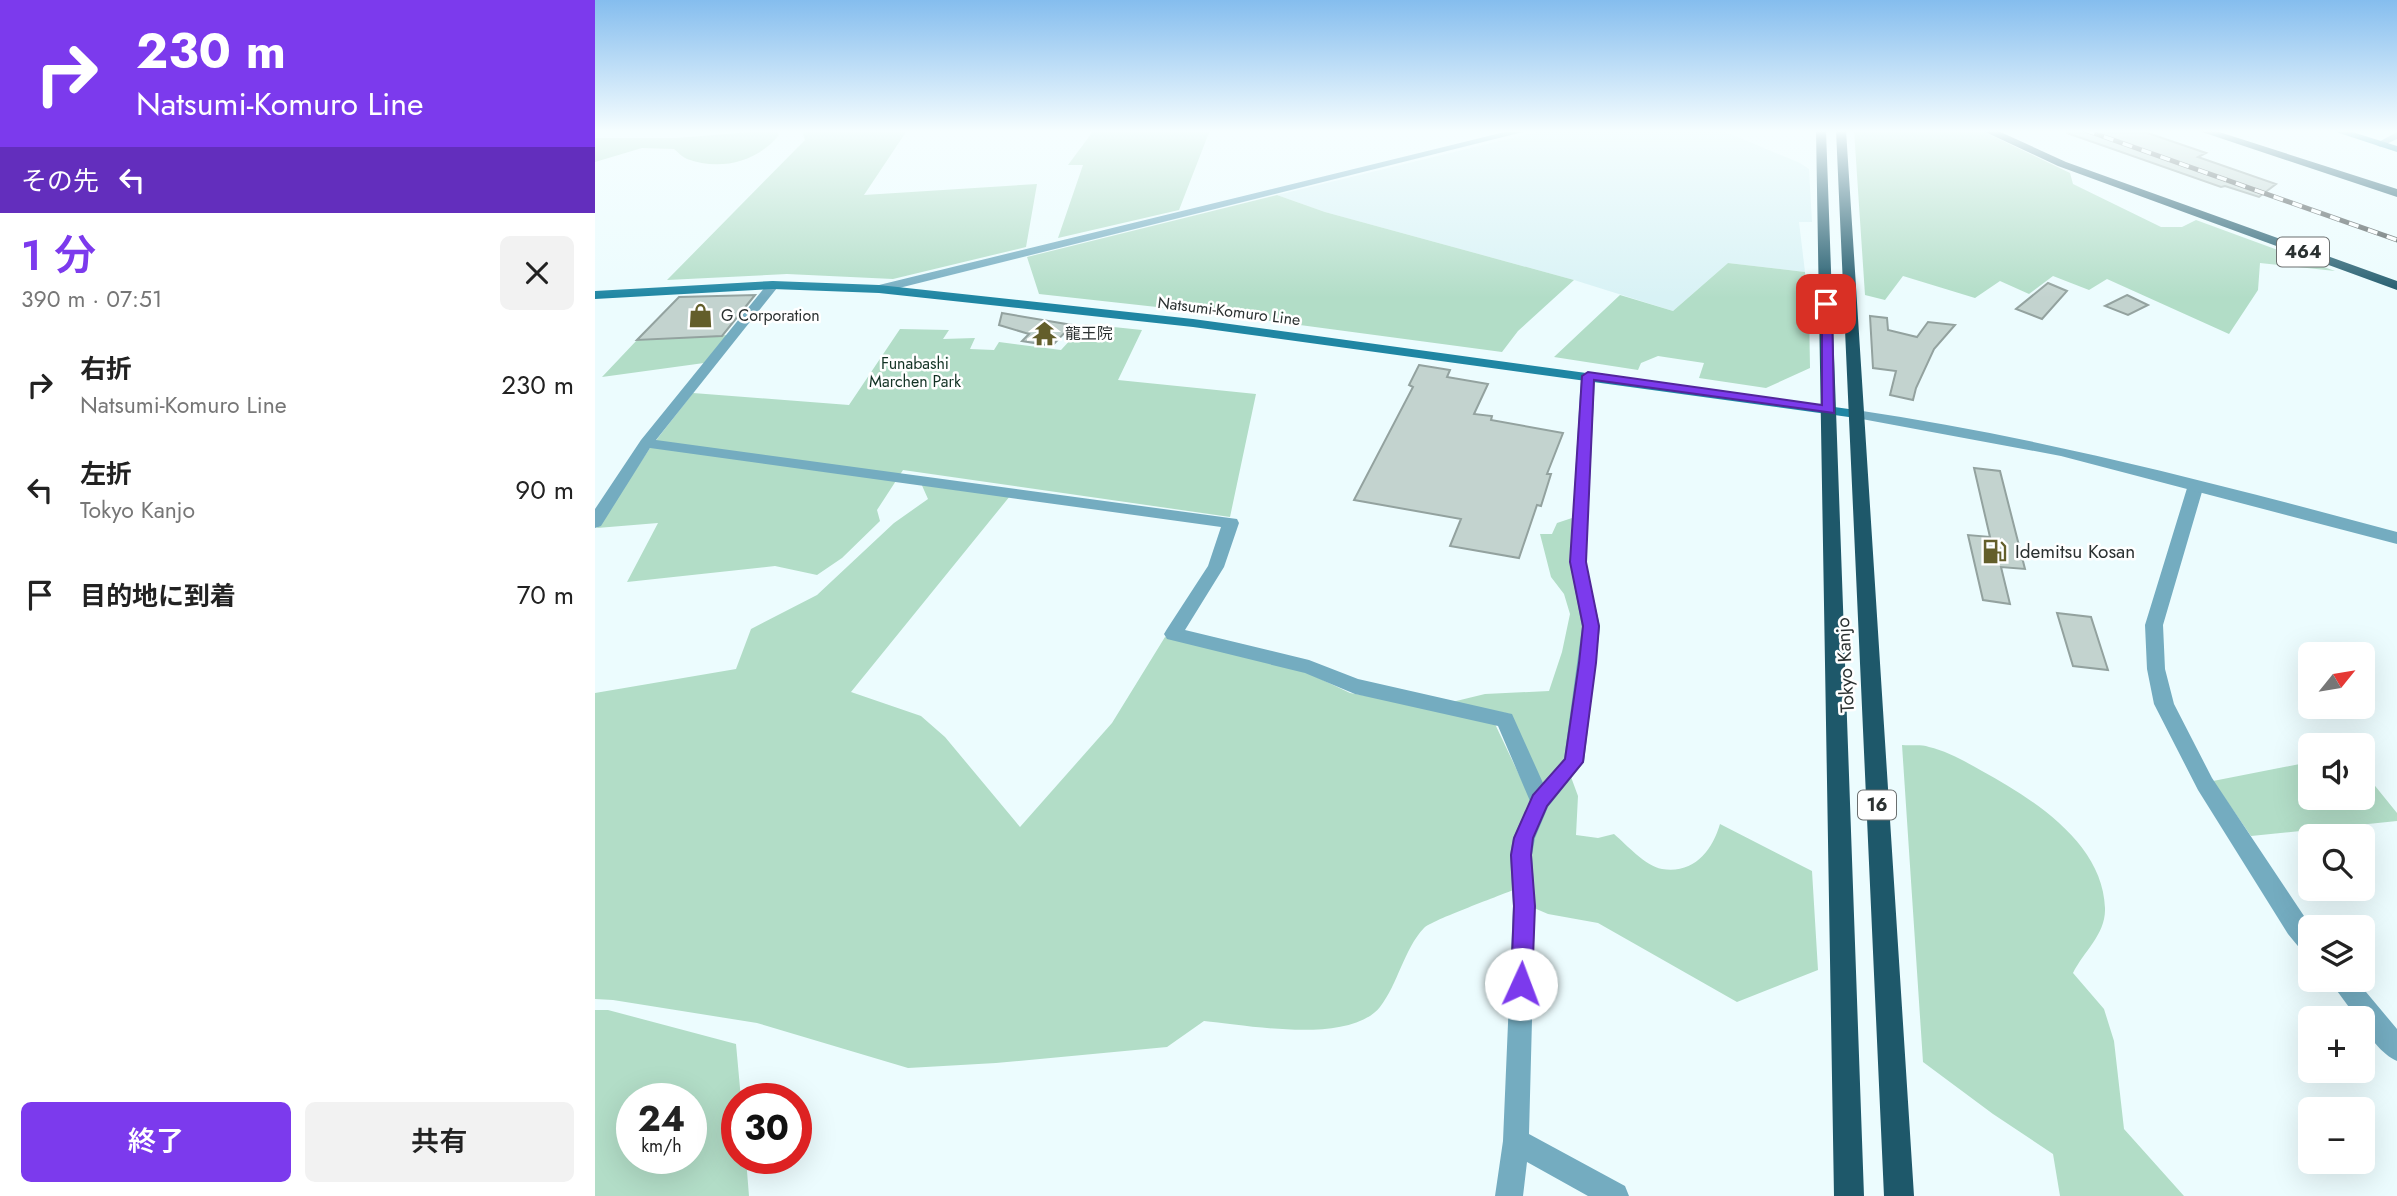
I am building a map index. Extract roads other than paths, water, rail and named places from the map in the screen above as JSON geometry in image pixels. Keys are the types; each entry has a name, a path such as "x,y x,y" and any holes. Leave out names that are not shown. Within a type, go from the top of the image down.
{"highway":[{"name":"Tokyo Kanjo","path":"1823,186 1849,1196"},
{"name":"Tokyo Kanjo","path":"1844,186 1899,1196"},
{"name":"464","path":"2124,186 2397,286"},
{"path":"2375,186 2397,193"}],"main road":[{"name":"Natsumi-Komuro Line","path":"595,295 773,285 879,289 1193,323 1856,414"}],"street":[{"path":"879,289 1300,186"},
{"path":"595,522 646,443 773,285"},
{"path":"1510,1196 1516,1141 1524,906 1521,855 1524,838 1540,801 1574,762 1591,626 1578,562 1588,376"},
{"path":"1856,414 1995,436 2397,538"},
{"path":"646,443 1231,523 1216,567 1173,634 1309,667 1355,686 1505,720 1540,801"},
{"path":"2196,485 2153,634 2156,669 2164,704 2205,783 2298,928"},
{"path":"2351,992 2397,1049"},
{"path":"1516,1141 1615,1196"}],"railway":[{"path":"2243,186 2397,240"}],"place":[{"name":"G Corporation","path":"701,315"},
{"name":"龍王院","path":"1045,333"},
{"name":"Idemitsu Kosan","path":"1995,551"}],"park label":[{"name":"Funabashi Marchen Park","path":"915,372"}]}
